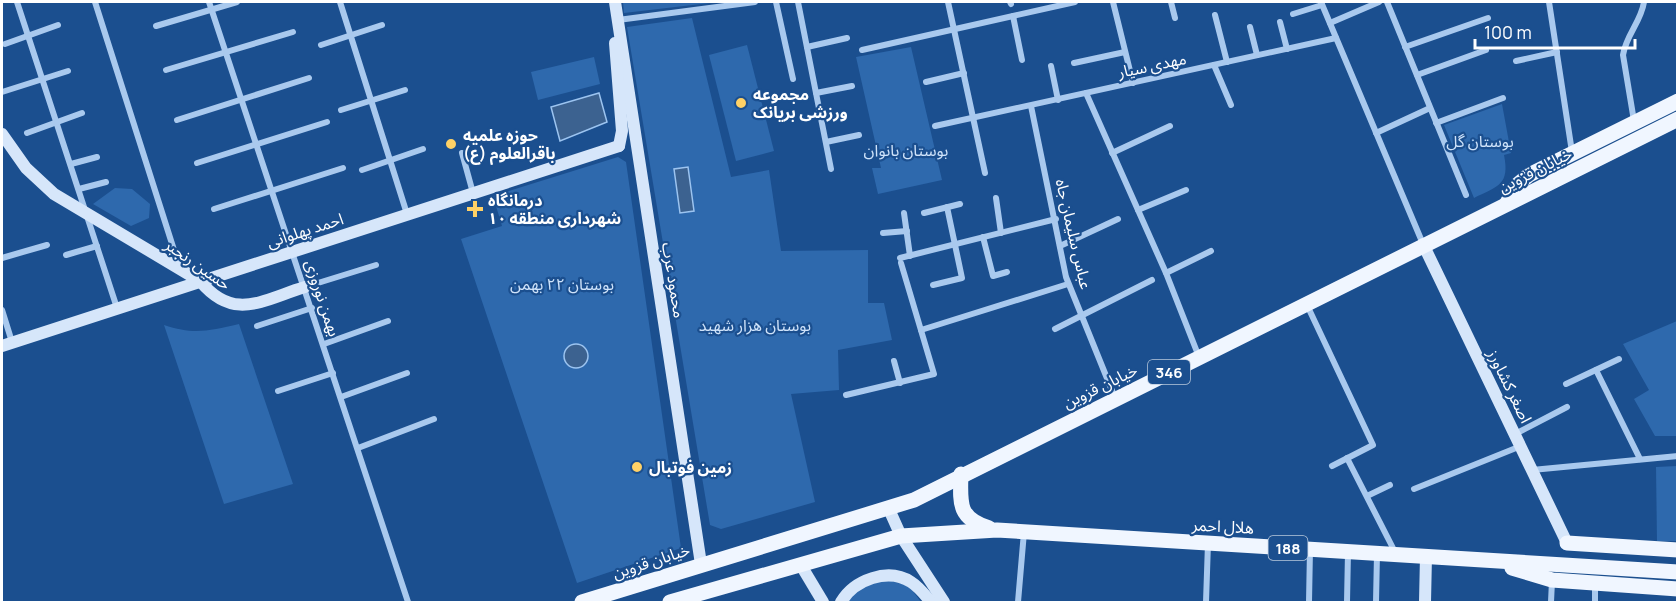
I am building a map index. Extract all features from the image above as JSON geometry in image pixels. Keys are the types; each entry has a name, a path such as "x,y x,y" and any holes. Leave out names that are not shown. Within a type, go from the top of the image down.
{"main road":[{"path":"1507,203 1522,179 1677,101"},
{"name":"خیابان قزوین","path":"587,602 701,564 914,500 961,474 1677,119"},
{"name":"188","path":"961,474 960,501 964,513 972,522 997,531"},
{"name":"هلال احمر","path":"901,536 997,531 1024,532 1677,572"},
{"path":"670,603 802,567 901,536"},
{"path":"1567,543 1677,550"},
{"path":"1489,561 1552,580 1677,589"}],"street":[{"path":"17,2 117,308"},
{"path":"94,2 174,249 186,273"},
{"name":"بهمن نوروزی","path":"209,2 408,603"},
{"path":"156,26 237,2"},
{"path":"339,2 407,214"},
{"name":"محمود عرب","path":"615,2 701,564"},
{"path":"639,166 619,146 622,131 614,47 618,20 755,2"},
{"path":"776,2 793,79"},
{"path":"798,2 831,169"},
{"path":"948,2 985,173"},
{"path":"862,50 1075,2"},
{"path":"1113,2 1133,83"},
{"path":"1171,2 1175,18"},
{"path":"1330,23 1379,2"},
{"path":"1387,2 1466,195"},
{"path":"1549,2 1572,153"},
{"path":"1634,123 1623,55 1624,45 1639,22 1644,2"},
{"path":"1293,14 1322,3 1424,244"},
{"path":"1215,15 1227,62"},
{"path":"1013,16 1022,60"},
{"path":"1405,47 1488,18"},
{"path":"1280,22 1287,49"},
{"path":"5,44 58,25"},
{"path":"321,45 382,25"},
{"path":"1250,27 1257,56"},
{"path":"166,70 293,32"},
{"path":"807,47 847,38"},
{"name":"مهدی سیار","path":"935,126 1336,38"},
{"path":"1417,75 1486,51"},
{"path":"1074,63 1125,52"},
{"path":"1516,61 1557,52"},
{"path":"1214,65 1231,105"},
{"path":"1051,66 1058,100"},
{"path":"2,92 68,71"},
{"path":"926,82 964,73"},
{"path":"177,120 309,78"},
{"path":"816,93 852,86"},
{"path":"341,110 405,90"},
{"path":"1086,93 1166,273 1199,357"},
{"path":"1436,123 1503,98"},
{"name":"عباس سلیمان جاه","path":"1031,106 1068,284 1115,399"},
{"path":"1376,133 1430,108"},
{"path":"27,133 82,113"},
{"path":"196,163 327,122"},
{"path":"1112,153 1170,126"},
{"name":"حسین رنجبر","path":"2,135 26,168 44,186 200,281 213,297 236,305 248,304 376,264"},
{"path":"826,142 859,135"},
{"name":"احمد پهلوانی","path":"7,344 619,146"},
{"path":"362,170 423,149"},
{"path":"462,153 473,193"},
{"path":"71,164 97,157"},
{"path":"214,209 343,168"},
{"path":"79,189 106,182"},
{"path":"1138,210 1186,190"},
{"path":"996,198 1001,233"},
{"path":"924,213 960,204"},
{"path":"933,285 962,278 947,207"},
{"path":"904,213 910,256"},
{"path":"846,395 934,374 900,261 910,256 1056,219"},
{"path":"1060,246 1118,219"},
{"path":"883,233 907,231"},
{"path":"983,237 993,276 1007,272"},
{"name":"اصغر کشاورز","path":"1424,244 1567,543"},
{"path":"2,258 47,245"},
{"path":"66,255 97,246"},
{"path":"1166,273 1210,251"},
{"path":"1055,329 1152,280"},
{"path":"921,330 1068,284"},
{"path":"1306,303 1373,445 1332,466"},
{"path":"257,326 312,308"},
{"path":"2,310 7,344"},
{"path":"324,345 388,321"},
{"path":"1566,384 1619,359"},
{"path":"894,361 900,383"},
{"path":"1596,370 1640,459"},
{"path":"341,397 407,372"},
{"path":"278,391 333,373"},
{"path":"1515,434 1567,407"},
{"path":"358,448 434,419"},
{"path":"1414,489 1521,446"},
{"path":"1532,470 1677,456"},
{"path":"1347,458 1396,554"},
{"path":"1367,496 1390,485"},
{"path":"888,507 901,536 944,603"},
{"path":"1018,603 1024,532"},
{"path":"1206,603 1208,543"},
{"path":"1309,603 1310,549"},
{"path":"1347,603 1348,551"},
{"path":"1376,603 1377,553"},
{"path":"1425,603 1426,556"},
{"path":"802,567 823,603"},
{"path":"841,603 858,585 883,575 910,581 931,603"},
{"path":"1551,603 1552,580"},
{"path":"1595,584 1595,603"}],"green space":[{"path":"623,2 718,2 624,13"},
{"name":"بوستان هزار شهید","path":"692,18 731,177 769,170 781,251 868,250 868,303 884,303 892,340 838,350 839,390 791,394 815,502 721,529 710,525 627,27"},
{"name":"مجموعه ورزشی بریانک","path":"747,45 774,151 736,161 709,55"},
{"name":"بوستان بانوان","path":"911,47 942,180 878,194 872,168 881,168 856,57"},
{"path":"594,57 600,84 538,100 531,72"},
{"name":"بوستان گل","path":"1502,104 1511,153 1504,155 1505,173 1500,183 1474,198 1444,125"},
{"name":"بوستان ۲۲ بهمن","path":"618,157 626,162 681,548 577,583 461,239 502,226 493,196"},
{"path":"115,188 132,189 150,204 149,218 131,226 93,204"},
{"path":"1677,321 1677,436 1655,436 1634,399 1649,390 1623,344"},
{"path":"239,324 293,484 224,504 164,325 201,331"},
{"path":"1677,466 1677,541 1657,541 1656,467"},
{"path":"884,579 909,586 921,602 847,602 854,592"}],"shaded area":[{"path":"599,93 607,122 560,141 551,107"},
{"path":"688,167 694,211 680,213 674,169"},
{"path":"576,344 585,347 588,356 585,365 576,368 567,365 564,356 567,347"}],"place":[{"name":"مجموعه ورزشی بریانک","path":"741,103"},
{"name":"حوزه علمیه باقرالعلوم (ع)","path":"451,144"},
{"name":"درمانگاه شهرداری منطقه ۱۰","path":"475,209"},
{"name":"زمین فوتبال","path":"637,467"}]}
